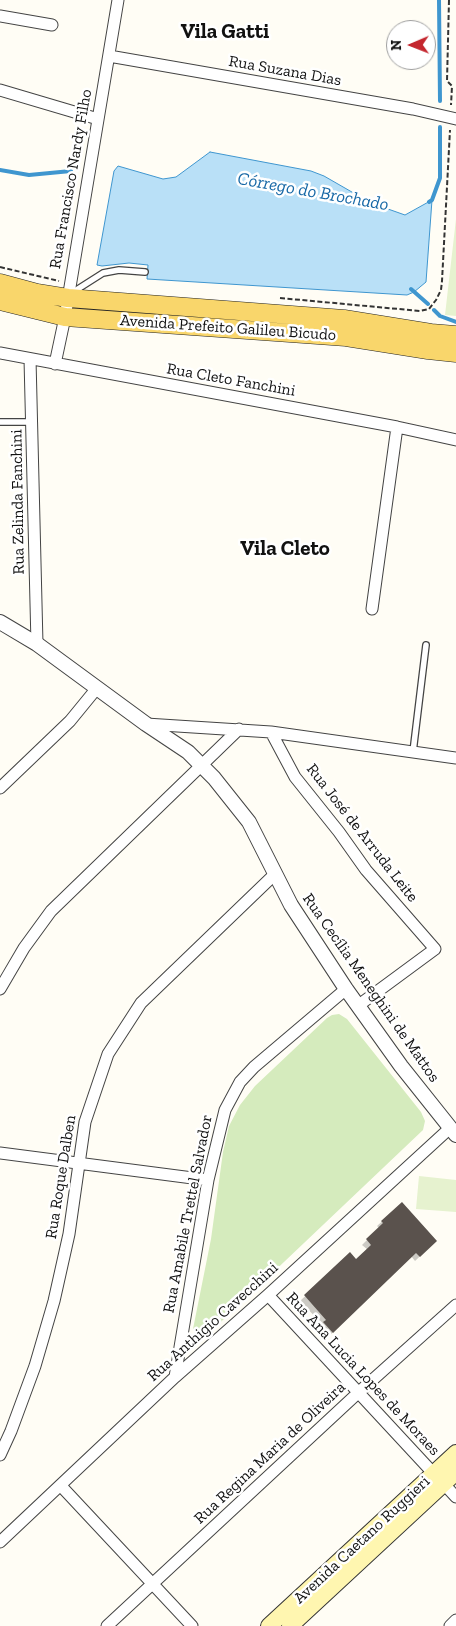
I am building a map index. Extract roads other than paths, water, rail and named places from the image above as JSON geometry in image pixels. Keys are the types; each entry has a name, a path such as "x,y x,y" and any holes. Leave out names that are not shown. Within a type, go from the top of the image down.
{"main road":[{"name":"Avenida Prefeito Galileu Bicudo","path":"0,283 37,293 69,292 344,319 431,333 456,335"},
{"name":"Avenida Prefeito Galileu Bicudo","path":"0,301 64,317 346,337 456,353"},
{"name":"Avenida Caetano Ruggieri","path":"290,1626 438,1479 456,1453"},
{"name":"Avenida Caetano Ruggieri","path":"269,1626 438,1479 456,1472"}],"street":[{"name":"Rua Francisco Nardy Filho","path":"55,364 69,292 118,0"},
{"path":"0,16 52,25"},
{"name":"Rua Suzana Dias","path":"109,56 453,118"},
{"path":"0,90 98,119"},
{"name":"Rua Cleto Fanchini","path":"0,353 397,427 456,440"},
{"name":"Rua Zelinda Fanchini","path":"30,359 37,644"},
{"path":"372,609 397,427"},
{"name":"Rua Cecília Meneghini de Mattos","path":"0,622 37,644 146,724 188,752 202,765 249,822 291,905 346,989 401,1066 453,1131"},
{"path":"0,788 70,721 97,688"},
{"path":"146,724 271,732 456,758"},
{"path":"0,989 24,948 51,911 238,729"},
{"name":"Rua José de Arruda Leite","path":"271,732 295,777 339,832 366,870 435,949 359,1005"},
{"name":"Rua Roque Dalben","path":"0,1455 35,1366 54,1301 69,1234 85,1122 108,1054 141,1003 275,874"},
{"name":"Rua Amabile Trettel Salvador","path":"175,1377 208,1180 225,1110 240,1082 254,1067 346,989"},
{"name":"Rua Anthigio Cavecchini","path":"0,1542 175,1377 453,1131"},
{"path":"0,1152 208,1180"},
{"name":"Rua Ana Lucia Lopes de Moraes","path":"268,1295 456,1497"},
{"name":"Rua Regina Maria de Oliveira","path":"107,1626 358,1392 456,1304"},
{"path":"61,1486 192,1626"},
{"path":"450,1626 456,1620"}],"lane":[{"path":"69,292 103,273 118,270 145,272"},
{"path":"0,422 33,422"},
{"path":"413,752 426,645"}],"water":[{"path":"210,152 311,171 324,176 371,203 405,215 432,200 426,282 407,295 147,279 148,265 129,263 97,265 114,171 118,166 163,179 176,177"}],"waterway":[{"name":"Córrego do Brochado","path":"439,0 440,101"},
{"name":"Córrego do Brochado","path":"429,202 432,200 440,178 440,127"},
{"name":"Córrego do Brochado","path":"0,170 29,175 71,171"},
{"path":"411,289 428,304"},
{"path":"434,310 440,316 456,322"}],"district":[{"name":"Vila Gatti","path":"225,32"},
{"name":"Vila Cleto","path":"285,549"}]}
